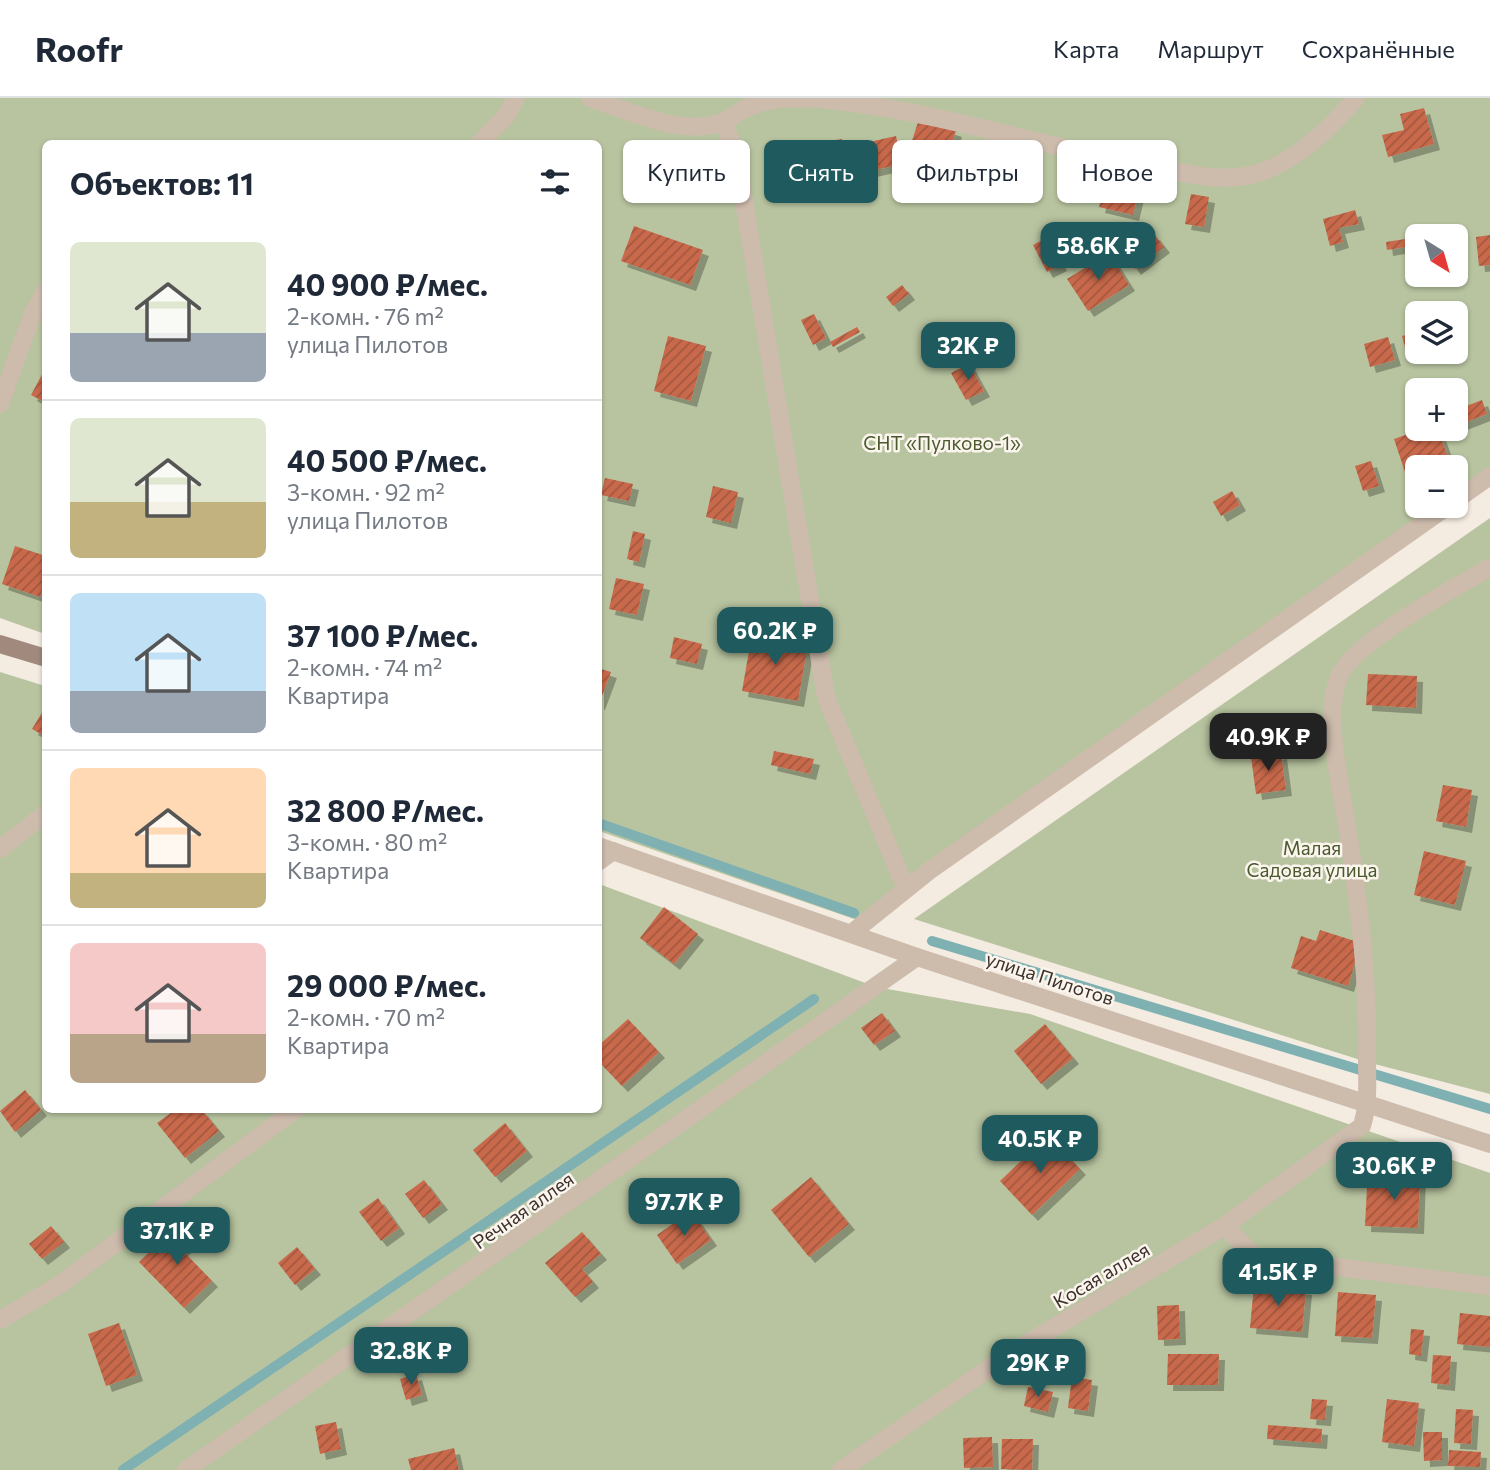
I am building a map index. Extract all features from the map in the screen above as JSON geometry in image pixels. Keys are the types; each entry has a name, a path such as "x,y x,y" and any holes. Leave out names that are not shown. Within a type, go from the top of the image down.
{"street":[{"path":"483,140 506,116 516,98"},
{"path":"590,98 674,125 698,127 724,122 767,99 806,98 899,111 1071,152 1218,178 1250,175 1272,168 1305,149 1356,98"},
{"path":"724,122 737,159 826,697 906,889"},
{"path":"0,404 33,313 42,297"},
{"path":"1468,492 1490,476"},
{"path":"853,933 906,889 1431,518"},
{"path":"1368,1105 1369,1014 1354,871 1333,720 1338,678 1351,660 1372,641 1490,567"},
{"path":"0,644 42,657"},
{"path":"0,849 42,817"},
{"name":"улица Пилотов","path":"603,853 1490,1144"},
{"name":"Речная аллея","path":"186,1470 917,957"},
{"name":"Косая аллея","path":"841,1470 1011,1353 1224,1226 1362,1126 1368,1105"},
{"path":"0,1320 59,1285 291,1113"},
{"path":"1224,1226 1256,1257 1490,1286"}],"green space":[{"name":"СНТ «Пулково-1»","path":"0,98 1490,98 1490,476 1468,492 1468,455 1405,455 1405,518 1431,518 860,921 602,832 602,140 42,140 42,633 0,618"},
{"name":"Малая Садовая улица","path":"1490,518 1490,1094 1367,1062 914,919"},
{"path":"0,672 42,685 42,1113 602,1113 602,885 876,987 1030,1014 1490,1173 1490,1470 0,1470"}],"building":[{"path":"1424,108 1434,144 1388,157 1382,135 1404,130 1400,114"},
{"path":"919,119 956,131 953,140 912,140"},
{"path":"896,136 897,140 892,140 892,166 878,169 878,140"},
{"path":"1191,194 1209,197 1204,227 1185,224"},
{"path":"1100,203 1136,203 1133,215 1099,207"},
{"path":"1355,210 1359,224 1339,228 1343,242 1330,246 1323,219"},
{"path":"634,226 703,250 690,285 621,261"},
{"path":"1154,234 1164,247 1135,269 1125,255"},
{"path":"1490,235 1490,265 1479,266 1476,237"},
{"path":"1046,238 1061,265 1047,272 1033,245"},
{"path":"1405,239 1405,247 1387,250 1386,242"},
{"path":"1109,253 1129,285 1088,311 1067,279"},
{"path":"902,285 909,294 893,306 886,297"},
{"path":"814,314 826,338 813,345 801,320"},
{"path":"857,327 860,332 833,347 830,342"},
{"path":"668,336 706,346 691,401 654,391"},
{"path":"1388,337 1395,360 1370,367 1364,344"},
{"path":"969,364 984,391 966,400 951,373"},
{"path":"42,374 42,401 31,395"},
{"path":"1482,400 1487,414 1468,421 1468,405"},
{"path":"1405,435 1405,441 1442,441 1447,455 1405,455 1405,472 1394,439"},
{"path":"1371,461 1379,486 1363,491 1355,466"},
{"path":"605,478 633,484 629,501 602,495"},
{"path":"713,486 738,492 731,523 706,517"},
{"path":"1232,491 1240,505 1221,516 1213,502"},
{"path":"633,531 645,534 639,562 627,559"},
{"path":"15,546 42,555 40,597 2,584"},
{"path":"616,578 644,584 637,615 609,609"},
{"path":"752,634 808,644 798,701 742,691"},
{"path":"674,637 702,644 697,664 670,658"},
{"path":"602,669 611,672 602,696"},
{"path":"1368,674 1417,676 1416,708 1366,705"},
{"path":"42,713 42,735 32,729"},
{"path":"774,751 814,759 810,774 771,765"},
{"path":"1281,753 1286,790 1256,794 1251,757"},
{"path":"1443,785 1472,790 1466,827 1436,821"},
{"path":"1424,851 1466,861 1455,905 1414,895"},
{"path":"664,907 698,934 674,964 640,938"},
{"path":"1320,930 1361,943 1348,986 1291,968 1301,936 1316,941"},
{"path":"882,1013 895,1031 874,1045 861,1028"},
{"path":"628,1019 659,1052 622,1086 602,1065 602,1042"},
{"path":"1045,1024 1073,1058 1041,1084 1014,1051"},
{"path":"25,1090 41,1110 15,1132 0,1111"},
{"path":"171,1113 204,1113 219,1131 185,1158 157,1123"},
{"path":"505,1123 527,1151 495,1177 473,1150"},
{"path":"1048,1135 1080,1169 1032,1215 1000,1181"},
{"path":"1384,1172 1420,1173 1418,1228 1365,1226 1367,1187 1383,1188"},
{"path":"811,1177 849,1224 809,1257 771,1210"},
{"path":"654,1179 661,1189 647,1199 640,1190"},
{"path":"424,1180 442,1204 423,1218 405,1194"},
{"path":"378,1198 399,1228 381,1241 359,1212"},
{"path":"691,1211 711,1240 677,1264 657,1235"},
{"path":"188,1224 198,1235 182,1250 212,1281 184,1308 139,1262 167,1235 172,1239"},
{"path":"51,1226 64,1242 42,1259 29,1244"},
{"path":"582,1232 601,1254 582,1269 593,1282 575,1297 545,1263"},
{"path":"297,1247 315,1269 295,1285 278,1263"},
{"path":"1254,1284 1306,1289 1302,1332 1250,1328"},
{"path":"1338,1292 1376,1295 1372,1338 1335,1336"},
{"path":"1179,1305 1180,1339 1158,1340 1157,1306"},
{"path":"1460,1313 1490,1316 1490,1347 1457,1344"},
{"path":"119,1323 137,1375 106,1386 88,1334"},
{"path":"1411,1329 1424,1330 1421,1356 1409,1354"},
{"path":"1168,1354 1219,1354 1218,1385 1167,1385"},
{"path":"1433,1355 1451,1356 1449,1385 1431,1383"},
{"path":"416,1374 422,1395 406,1400 400,1379"},
{"path":"1072,1377 1092,1380 1088,1411 1068,1408"},
{"path":"1028,1387 1053,1392 1048,1412 1024,1406"},
{"path":"1312,1399 1327,1400 1325,1420 1310,1419"},
{"path":"1387,1399 1419,1403 1414,1446 1382,1442"},
{"path":"1456,1409 1473,1410 1471,1444 1454,1443"},
{"path":"336,1422 341,1449 320,1454 315,1426"},
{"path":"1268,1425 1322,1429 1321,1443 1267,1439"},
{"path":"1423,1432 1442,1432 1442,1460 1424,1461"},
{"path":"992,1437 993,1467 964,1468 963,1438"},
{"path":"1002,1439 1033,1439 1032,1470 1001,1469"},
{"path":"454,1448 459,1470 411,1470 408,1459"},
{"path":"1449,1450 1481,1452 1480,1467 1448,1466"}],"waterway":[{"path":"602,824 854,913"},
{"path":"932,941 1490,1109"},
{"path":"123,1470 814,999"}]}
